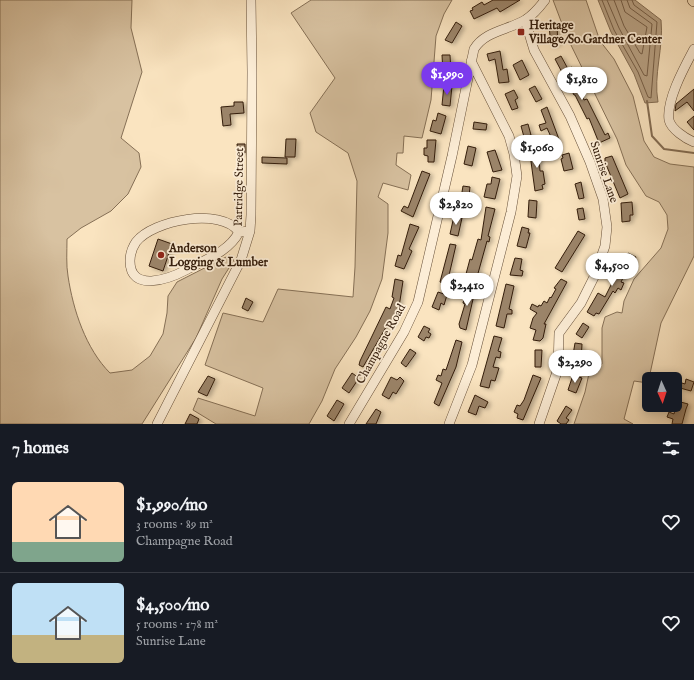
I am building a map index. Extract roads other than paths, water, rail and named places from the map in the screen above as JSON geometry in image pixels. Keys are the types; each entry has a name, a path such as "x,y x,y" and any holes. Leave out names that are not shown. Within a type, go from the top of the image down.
{"street":[{"name":"Partridge Street","path":"157,424 241,260 250,231 252,72 251,0"},
{"name":"Champagne Road","path":"349,424 404,332 418,302 452,156 471,62 476,46 485,37 525,20 538,9 545,0"},
{"name":"Sunrise Lane","path":"525,20 534,50 570,116 590,162 603,199 607,227 605,246 594,277 581,303 559,333 558,370 539,424"},
{"path":"694,49 680,78 670,107 669,119 675,129 685,138 694,142"},
{"path":"449,424 472,365 511,212 517,176 514,154 509,136 471,62"},
{"path":"239,232 234,242 222,251 177,275 163,280 148,282 141,280 133,274 130,266 130,254 137,241 154,230 184,219 219,219 228,222 239,232 250,231"}],"water":[{"path":"598,0 635,0 661,20 662,30 657,82 658,102 645,103 634,74 611,32"}],"waterway":[{"path":"647,101 652,136 664,149 694,153"}],"place":[{"name":"Heritage Village/So.Gardner Center","path":"521,32"},
{"name":"Anderson Logging & Lumber","path":"161,255"}]}
